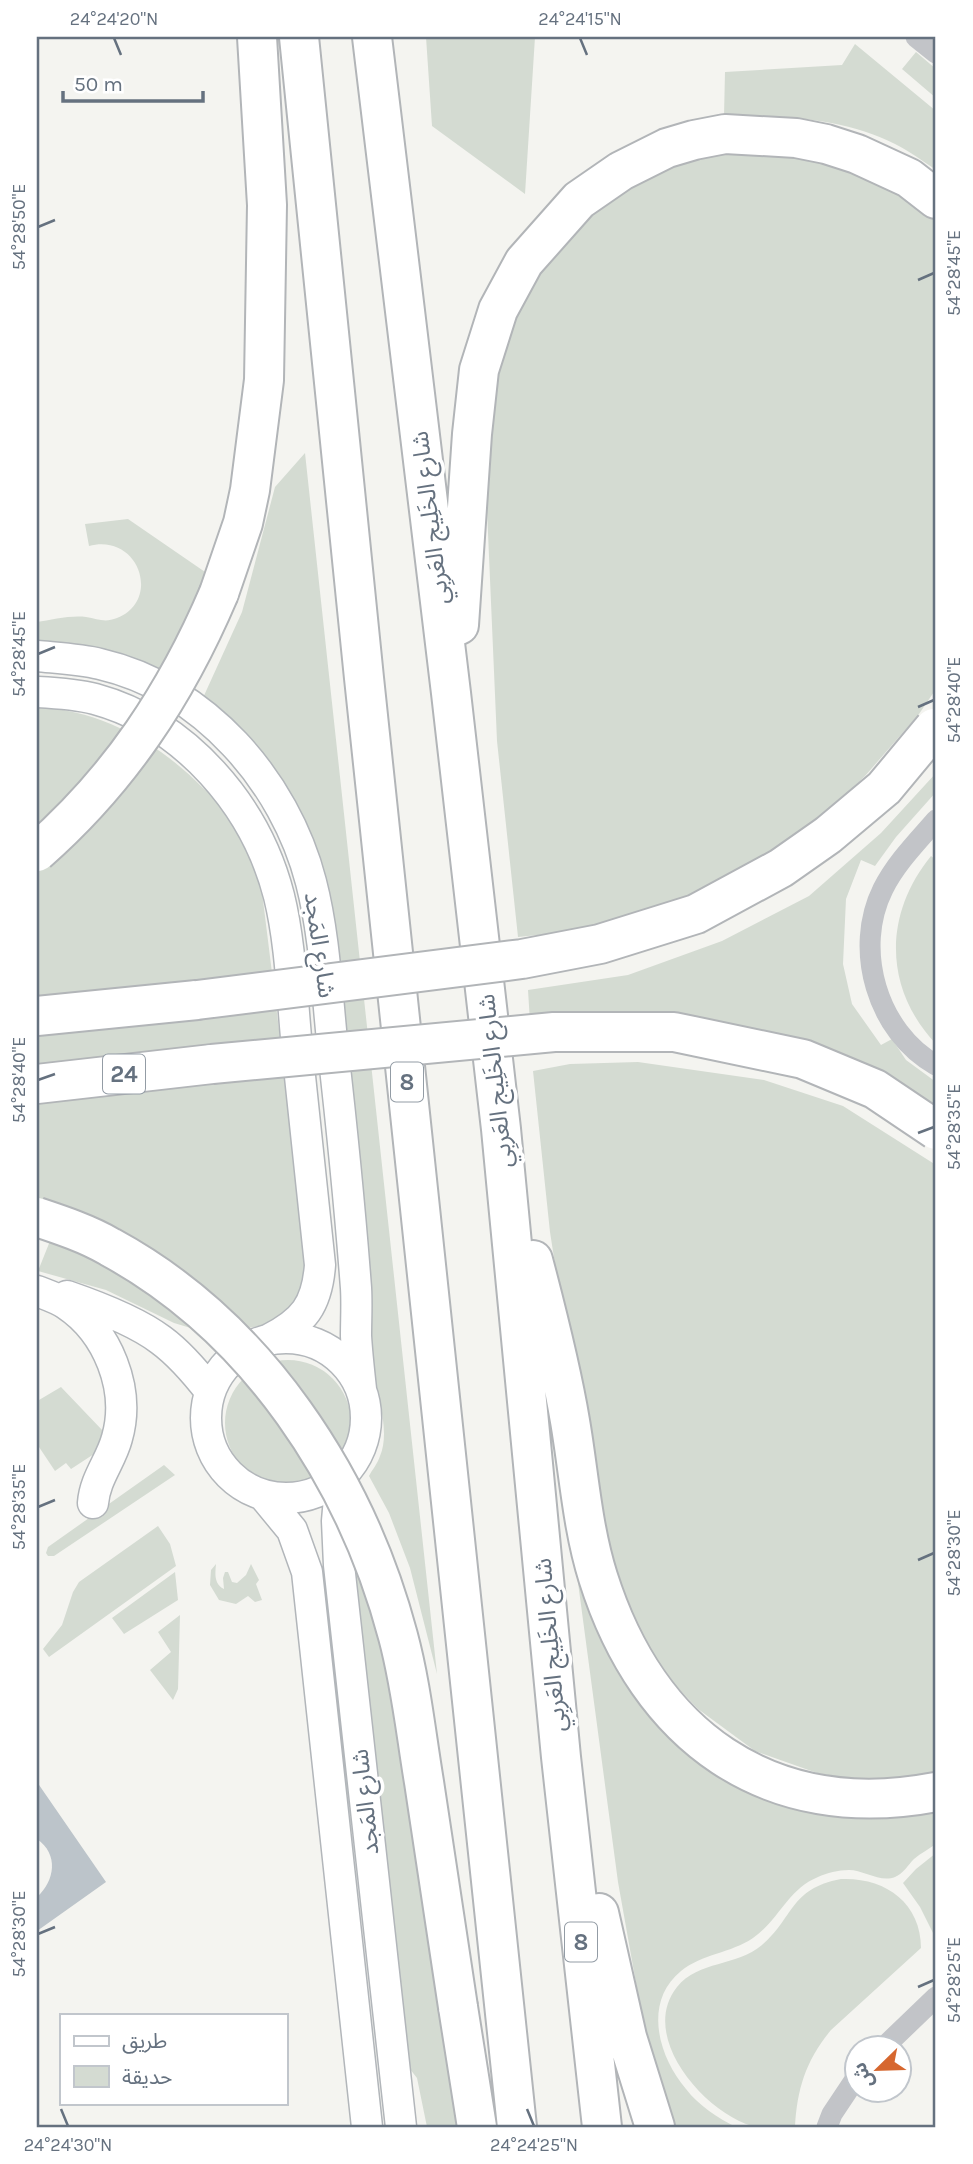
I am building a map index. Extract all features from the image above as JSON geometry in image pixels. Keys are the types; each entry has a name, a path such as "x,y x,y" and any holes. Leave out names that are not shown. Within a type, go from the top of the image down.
{"highway":[{"path":"37,852 91,799 152,723 177,681 219,593 240,535 248,501 264,380 267,205 257,37"},
{"name":"8","path":"299,37 365,692 517,2127"},
{"name":"شارع الخَلِيج العَربِي","path":"372,37 500,1129 561,1757 602,2127"},
{"path":"451,693 463,596 472,434 479,370 498,310 524,262 579,200 621,172 667,148 726,134 796,138 826,144 857,154 909,178 936,199"},
{"path":"37,1016 197,1000 535,956 600,944 696,914 781,868 828,835 884,788 935,727"},
{"name":"24","path":"37,1084 554,1031 674,1032 803,1059 875,1089 936,1130"},
{"path":"500,1129 570,1420 589,1544 598,1578 611,1610 644,1675 661,1700 705,1744 757,1777 818,1796 855,1800 936,1792"},
{"path":"37,1217 109,1246 150,1272 192,1304 231,1340 267,1378 298,1417 352,1512 378,1571 398,1638 413,1711 477,2127"},
{"path":"561,1757 627,2037 655,2127"}],"street":[{"path":"916,37 936,53"},
{"name":"شارع المَجد","path":"37,656 109,667 151,683 195,709 247,757 268,786 296,838 312,882 318,917 338,1092 356,1289 356,1337 361,1389"},
{"name":"شارع المَجد","path":"37,692 94,699 118,707 170,735 192,753 231,795 256,835 271,870 284,926 320,1265 316,1293 304,1315 295,1325 268,1340"},
{"path":"936,820 895,867 882,891 873,917 870,944 872,971 880,998 892,1022 909,1044 936,1065"},
{"path":"37,1286 102,1308 160,1339 191,1367 211,1391"},
{"path":"37,1291 59,1300 79,1314 104,1346 116,1372 121,1399 118,1434 96,1483 93,1503"},
{"path":"297,1339 323,1347 339,1358 352,1372 361,1389 366,1407 366,1426 362,1445 354,1462 342,1477 325,1489 306,1497 285,1499 264,1496 239,1483 228,1474 216,1457 208,1437 206,1415 211,1391 220,1373 233,1358 250,1346 268,1340 297,1339"},
{"name":"شارع المَجد","path":"342,1477 337,1543 401,2127"},
{"name":"شارع المَجد","path":"264,1496 292,1530 307,1572 367,2127"},
{"path":"897,2035 936,1997"},
{"path":"827,2127 844,2096"}],"green space":[{"path":"426,37 535,37 525,194 432,126"},
{"path":"855,44 936,111 936,170 895,144 855,129 788,117 724,116 725,72 842,65"},
{"path":"916,52 936,69 936,98 902,69"},
{"path":"715,145 856,159 936,215 936,689 919,714 865,776 815,824 769,856 690,898 598,929 518,937 497,741 487,510 488,381 508,306 579,202"},
{"path":"305,453 437,1674 410,1568 389,1513 369,1476 383,1447 384,1426 371,1374 311,841 202,700 242,612 275,487"},
{"path":"128,519 208,574 168,679 37,648 37,622 74,617 109,620 131,609 139,597 139,570 132,558 121,549 106,545 89,546 85,524"},
{"path":"37,707 61,709 106,722 148,743 168,757 222,807 239,835 261,884 307,1256 305,1291 293,1313 269,1324 214,1335 174,1323 106,1290 38,1271 62,1211 37,1202"},
{"path":"936,773 936,792 896,837 875,866 861,860 846,899 843,964 852,1004 881,1045 892,1039 906,1060 936,1082 936,1117 885,1082 530,1022 528,990 628,975 722,941 809,896 881,833"},
{"path":"931,856 936,860 936,1044 919,1023 907,1000 899,976 896,951 904,903 915,879"},
{"path":"638,1062 764,1080 843,1106 936,1165 936,1775 868,1782 817,1773 755,1751 698,1709 658,1667 630,1614 611,1563 564,1322 550,1232 533,1071 570,1064"},
{"path":"542,1313 648,1701 878,1816 901,1815 936,1808 936,1844 914,1859 898,1876 884,1878 849,1870 818,1877 799,1889 770,1923 753,1938 689,1965 669,1984 659,2013 662,2045 668,2061 676,2076 697,2101 736,2127 671,2127 652,2073 618,1882"},
{"path":"288,1360 312,1365 332,1379 346,1399 351,1423 346,1447 332,1467 312,1481 288,1486 264,1481 244,1467 230,1447 225,1423 230,1399 244,1379 264,1365"},
{"path":"61,1387 103,1431 94,1454 71,1469 66,1463 55,1471 37,1444 37,1397 39,1400"},
{"path":"164,1465 175,1475 54,1556 48,1556 48,1547"},
{"path":"158,1526 170,1544 176,1566 49,1657 43,1649 62,1625 79,1582"},
{"path":"352,1537 392,1660 457,2127 427,2127 417,2078 406,2064 350,1574"},
{"path":"216,1564 217,1582 224,1589 225,1572 228,1572 232,1582 237,1583 246,1575 251,1564 259,1580 256,1584 262,1600 255,1602 248,1596 236,1604 219,1600 210,1585 211,1570"},
{"path":"175,1572 178,1600 124,1634 112,1618"},
{"path":"180,1615 178,1689 173,1700 150,1670 171,1652 158,1632"},
{"path":"936,1853 935,1937 920,1907 903,1883"},
{"path":"841,1879 872,1882 897,1896 915,1918 921,1948 822,2041 804,2076 795,2127 752,2126 733,2118 715,2105 697,2089 682,2070 671,2049 666,2027 667,2006 677,1987 686,1978 752,1952 772,1935 802,1897 824,1884"}],"shaded area":[{"path":"37,1782 106,1882 37,1931 37,1897 48,1883 52,1868 49,1852 37,1839"}]}
